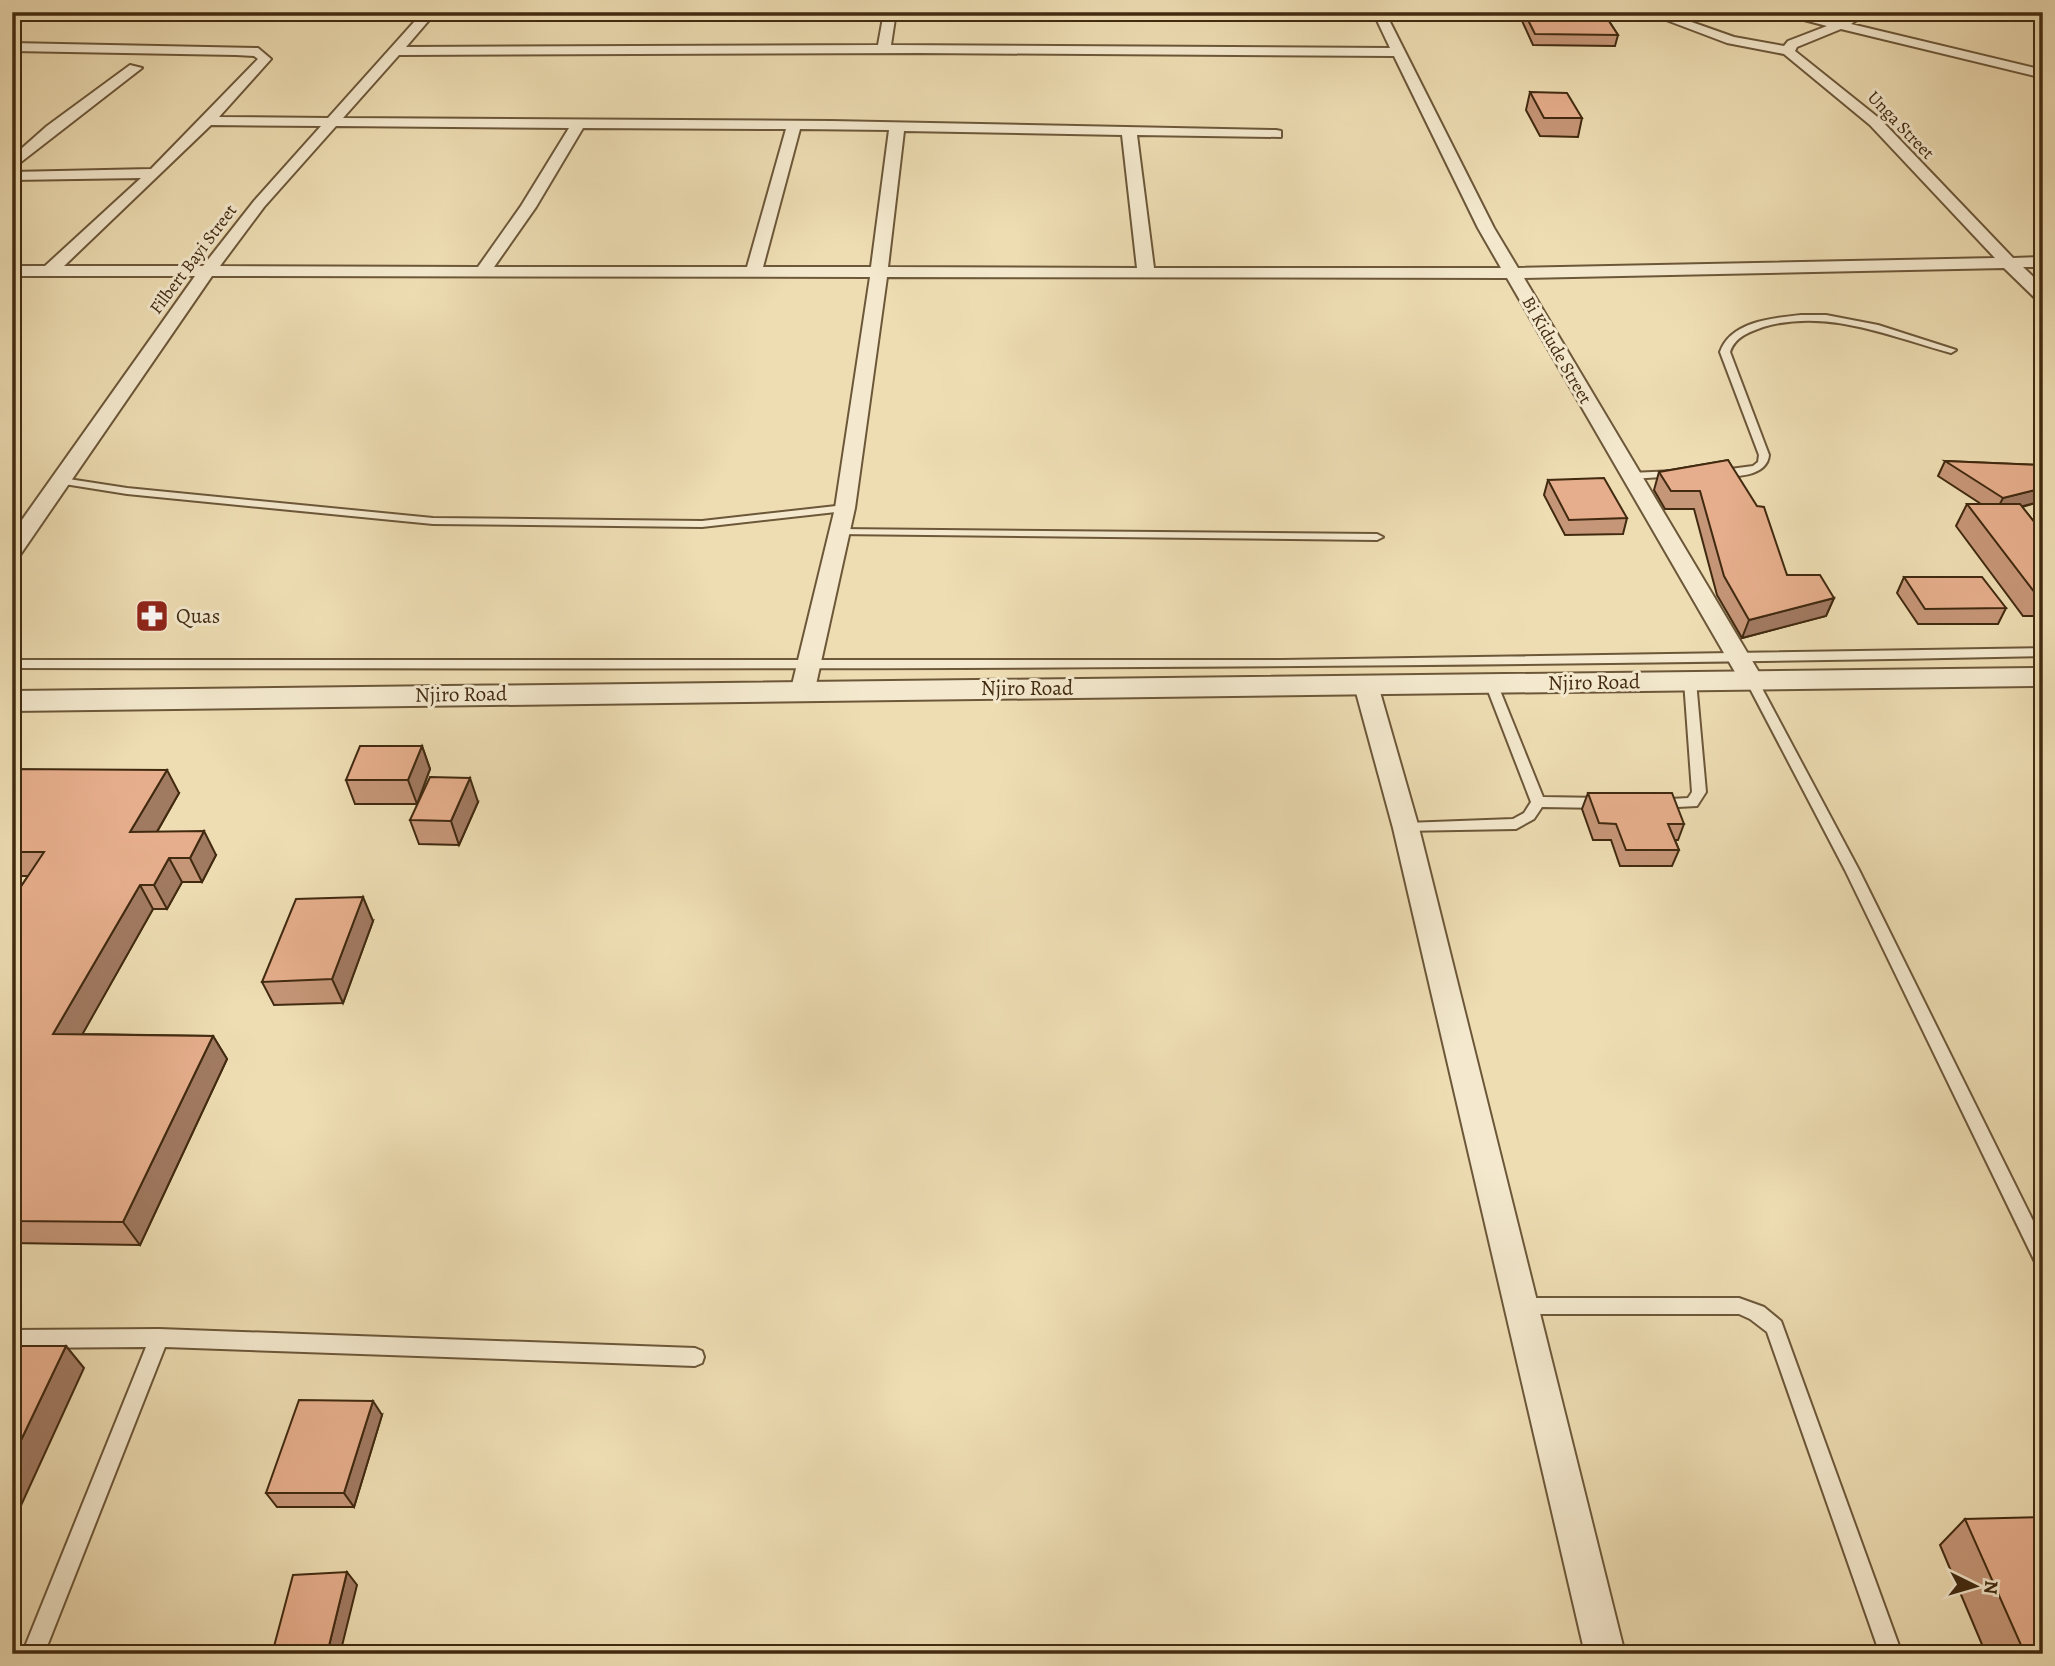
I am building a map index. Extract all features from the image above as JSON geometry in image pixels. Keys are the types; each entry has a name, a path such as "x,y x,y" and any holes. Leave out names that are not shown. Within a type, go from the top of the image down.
{"street":[{"name":"Filbert Bayi Street","path":"12,550 19,530 62,481 131,376 275,184 430,12"},
{"path":"884,49 890,12"},
{"name":"Bi Kidude Street","path":"1379,12 1471,199 1630,476 1745,669"},
{"path":"1651,12 1731,40 1788,51 1792,44 1841,25 1863,12"},
{"path":"1779,12 2043,74"},
{"path":"12,47 236,51 264,55 263,63 207,121 49,271"},
{"path":"397,51 884,49 1398,52"},
{"name":"Unga Street","path":"1788,51 1799,64 1865,112 2006,262 2043,296"},
{"path":"2022,67 2043,64"},
{"path":"12,166 52,129 135,68"},
{"path":"207,121 897,126 1276,134"},
{"path":"483,271 528,207 578,124"},
{"path":"754,271 794,125"},
{"path":"806,677 845,508 897,126"},
{"path":"1129,131 1146,273"},
{"path":"12,176 153,173"},
{"path":"12,271 1513,273 2043,262"},
{"name":"Njiro Road","path":"12,701 806,677 1366,685 1690,681 1745,669 2043,677"},
{"path":"1366,685 1406,828 1605,1654"}],"lane":[{"path":"1714,473 1742,472 1758,468 1763,463 1763,444 1725,352 1726,347 1739,333 1785,319 1828,318 1872,326 1951,350"},
{"path":"1630,476 1686,474"},
{"path":"62,481 128,491 433,521 702,524 845,508"},
{"path":"839,532 1377,537"},
{"path":"12,664 806,677 1745,669 2043,652"},
{"path":"1745,669 1852,870 2043,1261"},
{"path":"1650,803 1692,803 1699,792 1690,681"},
{"path":"1491,683 1538,802"},
{"path":"1538,802 1622,803"},
{"path":"1406,828 1516,824 1529,816 1538,802"},
{"path":"1520,1306 1739,1307 1757,1313 1774,1327 1891,1654"},
{"path":"12,1339 159,1338 695,1357"},
{"path":"33,1654 159,1338"}],"building":[{"path":"1524,12 1603,12 1618,35 1535,34"},
{"path":"1530,92 1567,93 1582,118 1544,118"},
{"path":"1728,460 1757,506 1764,507 1787,575 1820,575 1834,598 1749,620 1724,576 1700,491 1671,491 1659,472"},
{"path":"1945,461 2043,465 2043,488 2003,498"},
{"path":"1604,478 1627,518 1569,520 1548,480"},
{"path":"1967,504 2020,504 2043,533 2043,593 2035,593"},
{"path":"1904,577 1982,577 2006,608 1925,609"},
{"path":"360,746 422,746 408,780 346,780"},
{"path":"12,769 167,770 130,832 204,831 190,858 169,858 154,885 140,885 53,1034 213,1036 123,1222 12,1221 12,900 44,852 12,852"},
{"path":"430,777 470,778 451,821 410,820"},
{"path":"1588,793 1672,793 1684,824 1668,824 1679,850 1626,850 1616,824 1599,823"},
{"path":"363,897 332,979 262,982 296,899"},
{"path":"12,1346 66,1346 12,1459"},
{"path":"299,1400 373,1401 344,1493 266,1493"},
{"path":"2043,1517 2043,1654 2025,1654 1965,1519"},
{"path":"347,1572 327,1654 272,1654 293,1575"}],"place":[{"name":"Quas","path":"152,616"}]}
